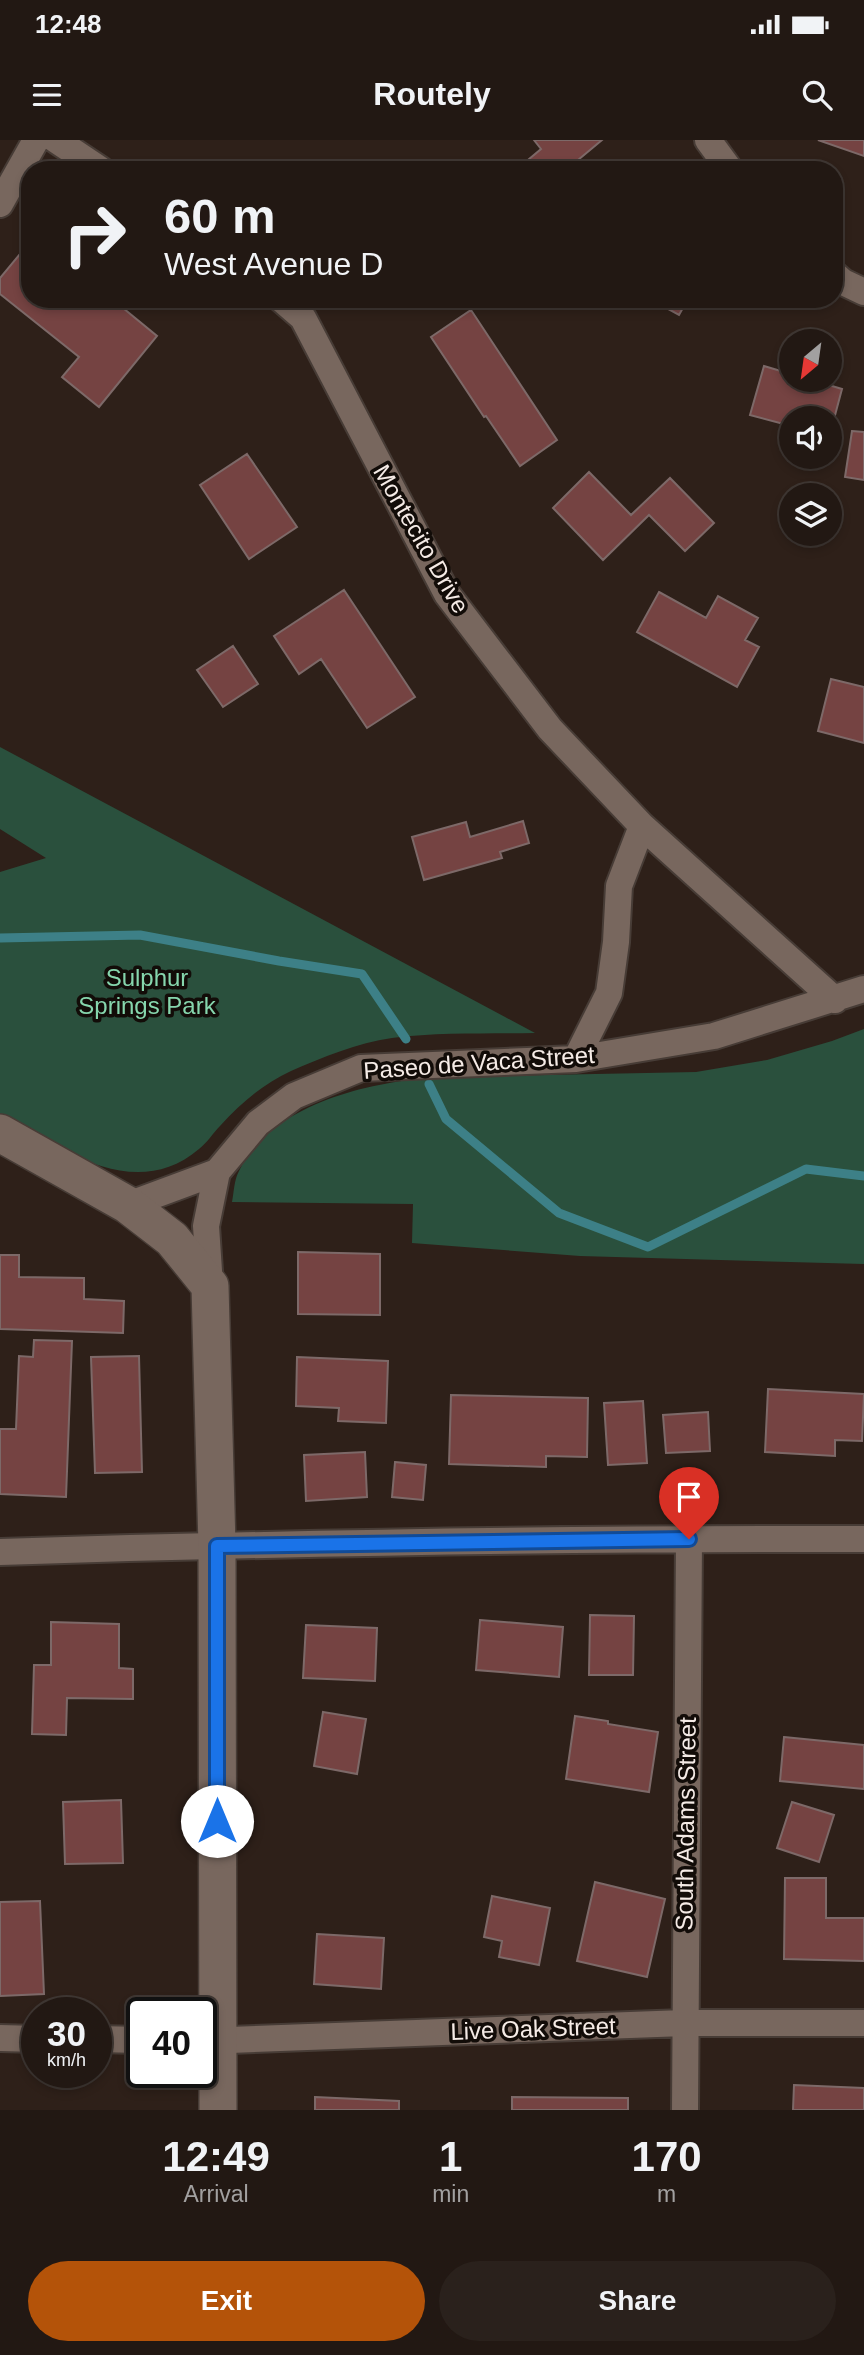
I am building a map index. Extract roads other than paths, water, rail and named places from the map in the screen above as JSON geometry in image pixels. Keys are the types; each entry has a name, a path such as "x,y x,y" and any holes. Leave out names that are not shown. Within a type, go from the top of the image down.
{"street":[{"path":"24,161 36,140"},
{"path":"56,140 88,161"},
{"path":"708,140 723,161"},
{"path":"0,204 21,167"},
{"path":"843,282 864,292"},
{"name":"Montecito Drive","path":"291,308 303,318 447,594 550,729 642,825 835,1000"},
{"path":"576,1059 609,993 620,886 642,825"},
{"name":"Paseo de Vaca Street","path":"128,1205 217,1172 258,1123 294,1096 361,1068 576,1059 714,1036 864,989"},
{"path":"0,1133 128,1205 172,1239 210,1286"},
{"path":"210,1997 217,1546 206,1226 217,1172"},
{"name":"South Adams Street","path":"685,2110 689,1539"},
{"path":"0,1552 217,1546 864,1539"},
{"name":"Live Oak Street","path":"217,2041 684,2023 864,2023"},
{"path":"0,2038 21,2039"},
{"path":"215,2088 218,2110"}],"waterway":[{"path":"0,938 140,935 362,974 406,1039"},
{"path":"429,1084 446,1119 559,1213 648,1247 806,1169 864,1176"}],"park label":[{"name":"Sulphur Springs Park","path":"147,992"}]}
